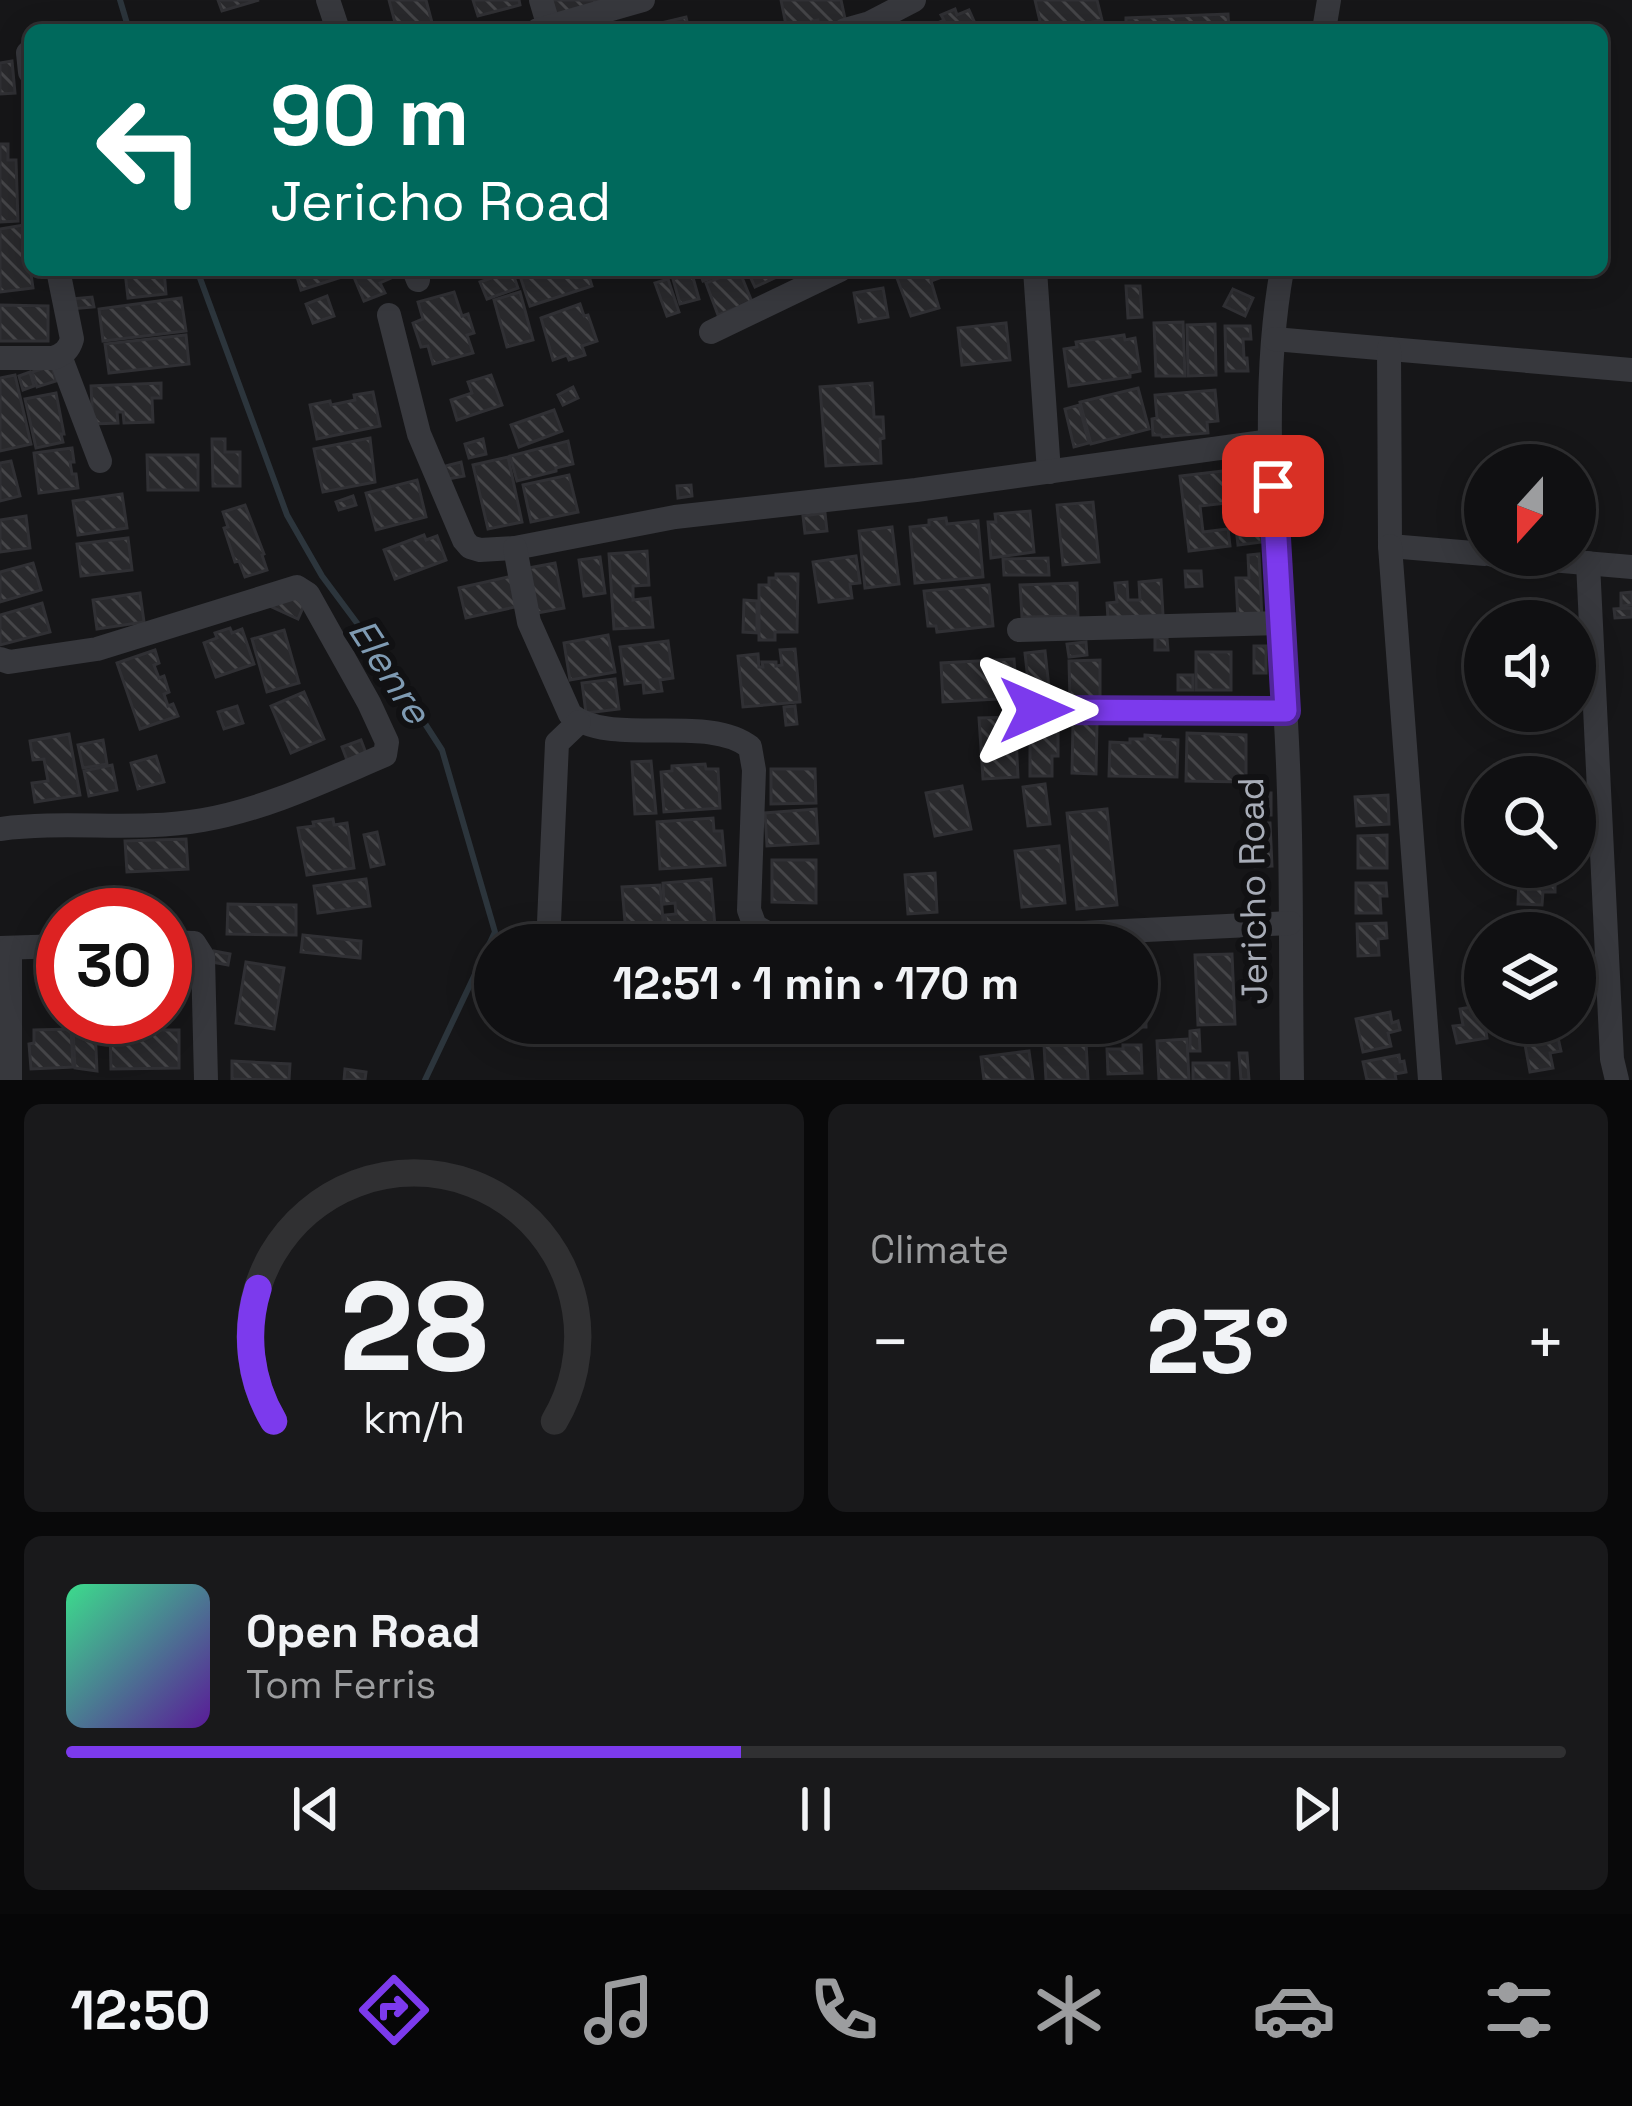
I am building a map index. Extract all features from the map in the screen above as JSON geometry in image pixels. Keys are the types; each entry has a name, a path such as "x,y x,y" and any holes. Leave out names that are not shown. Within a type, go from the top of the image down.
{"street":[{"path":"560,24 643,0"},
{"path":"864,24 914,0"},
{"path":"0,358 60,356 69,347 59,276"},
{"path":"711,332 828,276"},
{"path":"1035,276 1048,472"},
{"name":"Jericho Road","path":"1281,276 1271,441 1286,711 1292,1080"},
{"path":"389,316 419,434 464,540 480,550 515,548 675,517 916,490 1271,441"},
{"path":"1274,339 1632,370"},
{"path":"1388,349 1390,546 1430,1080"},
{"path":"60,356 100,461"},
{"path":"1390,546 1464,553"},
{"path":"515,548 529,622 570,714 579,722 593,728 731,736 750,747 754,770 749,910 755,926 782,941 855,944 1289,923"},
{"path":"1596,564 1632,567"},
{"path":"1589,576 1612,1059 1617,1080"},
{"path":"0,659 9,662 97,649 297,587 308,594 387,742 385,755 282,799 203,820 0,829"},
{"path":"1019,630 1280,623"},
{"path":"1036,710 1286,711"},
{"path":"549,924 557,743 579,722"},
{"path":"192,943 203,957 206,1080"},
{"path":"10,1080 5,948 36,947"}],"building":[{"path":"218,0 259,0 222,11"},
{"path":"389,0 426,0 432,24 395,24"},
{"path":"473,0 519,0 520,5 478,16"},
{"path":"545,0 599,0 599,2 550,17"},
{"path":"781,0 841,0 846,24 819,24 818,20 786,24"},
{"path":"1035,0 1097,0 1102,20 1088,24 1041,24"},
{"path":"969,10 975,24 935,24 944,20 941,15"},
{"path":"1228,14 1229,24 1126,24 1126,18"},
{"path":"686,17 688,24 656,24"},
{"path":"12,61 15,93 0,94 0,63"},
{"path":"0,144 8,144 8,160 16,160 18,221 0,222"},
{"path":"24,225 24,276 31,276 33,288 0,292 0,229"},
{"path":"125,276 164,276 166,294 128,298"},
{"path":"297,276 342,276 342,277 301,290"},
{"path":"354,276 390,276 380,283 385,293 364,301"},
{"path":"514,276 518,288 487,299 480,282"},
{"path":"520,276 589,276 592,286 530,306"},
{"path":"693,276 699,299 680,304 673,279"},
{"path":"741,276 752,302 718,315 706,283"},
{"path":"750,276 779,276 755,287"},
{"path":"896,276 938,276 931,281 939,308 911,316"},
{"path":"668,279 679,312 667,316 655,283"},
{"path":"1126,286 1140,286 1142,317 1128,318"},
{"path":"883,288 888,317 859,322 854,293"},
{"path":"1233,289 1253,298 1245,316 1224,306"},
{"path":"454,292 474,333 467,335 473,353 433,364 413,323 423,319 418,302"},
{"path":"520,292 533,340 507,347 494,300"},
{"path":"327,296 334,316 313,323 306,304"},
{"path":"92,297 94,307 71,309 70,299"},
{"path":"181,298 186,331 103,341 99,309"},
{"path":"580,304 597,341 582,346 585,355 553,360 541,318"},
{"path":"0,305 48,306 48,341 0,341"},
{"path":"1183,322 1185,376 1156,376 1154,323"},
{"path":"1006,323 1010,360 962,365 958,328"},
{"path":"1215,324 1216,375 1188,376 1187,325"},
{"path":"1225,326 1250,326 1251,339 1243,339 1248,371 1226,371"},
{"path":"186,335 189,364 109,373 105,344"},
{"path":"1124,335 1125,340 1135,338 1140,371 1130,377 1069,386 1064,349 1077,347 1076,342"},
{"path":"52,366 56,381 37,387 32,372"},
{"path":"30,372 34,386 23,390 19,376"},
{"path":"15,375 31,444 0,451 0,378"},
{"path":"491,375 502,405 457,420 451,400 472,393 468,382"},
{"path":"161,383 161,398 152,398 153,422 124,423 123,412 117,412 118,423 93,424 91,386"},
{"path":"872,383 874,417 883,417 881,463 826,466 820,387"},
{"path":"573,387 578,398 563,405 558,395"},
{"path":"1138,388 1149,429 1091,444 1080,402"},
{"path":"1215,390 1218,421 1207,422 1208,433 1153,435 1155,395"},
{"path":"373,392 380,426 317,439 310,405 330,401 331,405"},
{"path":"56,393 63,442 36,448 25,399"},
{"path":"1079,405 1089,443 1074,447 1065,409"},
{"path":"554,410 562,431 519,447 511,425"},
{"path":"370,438 375,482 323,492 314,449"},
{"path":"212,439 225,439 225,452 240,452 240,486 213,486"},
{"path":"483,439 486,454 469,458 465,444"},
{"path":"568,441 573,464 517,481 510,456"},
{"path":"72,448 74,462 70,462 78,488 39,493 34,453"},
{"path":"147,455 198,455 198,490 148,490"},
{"path":"508,457 522,522 488,529 473,465"},
{"path":"11,461 20,496 0,501 0,463"},
{"path":"461,462 464,476 448,479 445,466"},
{"path":"1232,470 1236,502 1200,506 1203,532 1228,529 1230,546 1189,551 1180,476"},
{"path":"569,475 578,512 531,522 523,485"},
{"path":"417,480 426,517 376,530 366,493"},
{"path":"691,485 692,496 678,498 677,486"},
{"path":"122,494 127,528 78,535 73,501"},
{"path":"353,496 356,505 339,510 336,502"},
{"path":"1093,502 1099,562 1063,565 1057,505"},
{"path":"245,505 267,570 245,577 239,561 235,562 223,512"},
{"path":"1030,511 1034,552 991,558 988,522 996,522 995,514"},
{"path":"825,513 827,531 805,533 803,516"},
{"path":"26,516 30,548 0,552 0,520"},
{"path":"946,518 947,524 978,521 983,577 915,583 910,527"},
{"path":"1259,525 1262,542 1238,545 1236,528"},
{"path":"892,527 899,584 865,588 859,531"},
{"path":"424,535 426,540 437,536 446,560 395,579 384,550"},
{"path":"128,538 132,570 81,576 77,544"},
{"path":"647,551 649,585 633,586 633,600 650,598 653,627 614,629 609,554"},
{"path":"1259,554 1262,619 1238,620 1236,578 1249,578 1248,555"},
{"path":"856,556 860,583 850,584 852,598 819,602 813,562"},
{"path":"600,557 605,593 584,596 579,560"},
{"path":"1048,558 1049,575 1004,575 1003,559"},
{"path":"33,563 41,590 0,602 0,572"},
{"path":"555,563 564,608 532,614 523,569"},
{"path":"1185,571 1201,571 1202,586 1186,587"},
{"path":"798,574 797,632 775,632 775,640 759,640 759,585 769,585 769,578"},
{"path":"517,575 524,605 466,618 459,588"},
{"path":"1161,580 1163,615 1108,619 1107,603 1117,602 1115,583 1127,582 1128,600 1140,600 1139,582"},
{"path":"1077,583 1078,616 1022,617 1020,585"},
{"path":"989,585 993,626 937,632 936,626 928,626 924,591"},
{"path":"1632,592 1632,605 1621,606 1621,593"},
{"path":"140,593 144,622 97,629 93,600"},
{"path":"286,594 305,603 298,619 272,607"},
{"path":"744,600 757,601 757,633 743,632"},
{"path":"42,603 50,632 0,645 0,615"},
{"path":"1632,608 1632,617 1615,618 1614,609"},
{"path":"230,628 232,633 242,629 254,664 216,677 204,643"},
{"path":"284,630 299,683 267,692 252,639"},
{"path":"608,635 615,672 570,680 564,643"},
{"path":"1155,638 1167,638 1168,650 1155,650"},
{"path":"668,641 673,678 660,680 662,691 644,693 643,682 625,684 620,647"},
{"path":"1086,642 1087,655 1069,657 1067,644"},
{"path":"1254,646 1266,646 1266,673 1254,673"},
{"path":"795,649 800,702 743,707 738,656 758,654 759,667 762,662 776,662 776,666 782,665 780,650"},
{"path":"155,650 159,663 154,665 159,678 164,676 168,706 173,704 178,716 140,729 117,663"},
{"path":"1045,651 1050,697 1030,699 1025,653"},
{"path":"1196,652 1231,652 1231,690 1196,690"},
{"path":"1014,659 1017,698 943,702 941,663"},
{"path":"1100,660 1100,700 1070,701 1069,661"},
{"path":"1178,675 1193,675 1193,690 1178,690"},
{"path":"615,679 619,709 586,713 582,683"},
{"path":"304,692 324,739 291,753 271,706"},
{"path":"237,706 243,723 224,729 218,712"},
{"path":"795,706 797,724 786,725 784,707"},
{"path":"1015,717 1018,777 983,779 979,718"},
{"path":"1030,722 1058,722 1058,756 1052,756 1052,776 1030,776"},
{"path":"1073,723 1097,723 1096,774 1072,773"},
{"path":"1187,733 1246,735 1246,782 1186,781"},
{"path":"69,734 80,795 35,802 32,783 48,781 44,759 33,760 30,741"},
{"path":"1145,735 1178,740 1177,777 1109,776 1110,742 1130,743"},
{"path":"103,740 107,764 83,768 78,745"},
{"path":"361,740 366,753 347,760 342,747"},
{"path":"156,756 164,782 138,789 131,763"},
{"path":"651,761 656,813 635,814 632,762"},
{"path":"705,764 706,769 718,769 720,808 664,812 661,772 672,771 672,766"},
{"path":"112,765 117,790 89,796 84,771"},
{"path":"771,769 815,769 816,803 771,804"},
{"path":"1045,784 1050,824 1028,826 1023,787"},
{"path":"962,786 971,829 935,836 926,793"},
{"path":"1258,793 1271,793 1271,815 1257,815"},
{"path":"1388,795 1389,824 1357,826 1355,797"},
{"path":"816,809 818,843 767,846 765,813"},
{"path":"1107,809 1117,905 1077,909 1067,813"},
{"path":"713,818 714,831 722,831 725,865 660,869 657,822"},
{"path":"333,819 334,825 347,823 354,868 307,875 298,828"},
{"path":"1254,823 1270,823 1272,866 1255,867"},
{"path":"377,832 384,864 371,867 364,835"},
{"path":"1387,835 1387,868 1358,868 1358,836"},
{"path":"186,839 188,869 127,872 125,841"},
{"path":"1059,846 1065,903 1022,907 1015,851"},
{"path":"772,860 816,860 816,903 772,902"},
{"path":"935,873 937,912 908,914 905,875"},
{"path":"366,879 370,906 318,913 314,886"},
{"path":"711,879 715,924 666,924 665,915 676,914 675,903 664,904 663,883"},
{"path":"1356,883 1386,883 1387,896 1380,896 1381,913 1356,913"},
{"path":"660,885 663,924 625,924 622,887"},
{"path":"1519,888 1555,888 1555,892 1543,892 1542,905 1518,904"},
{"path":"228,904 296,905 296,935 227,934"},
{"path":"1386,923 1387,938 1378,939 1379,955 1358,956 1357,924"},
{"path":"303,935 361,941 360,958 301,952"},
{"path":"214,951 230,954 228,965 212,962"},
{"path":"1232,954 1235,1024 1198,1025 1195,955"},
{"path":"246,962 284,968 274,1029 236,1023"},
{"path":"1464,1008 1464,1042 1457,1043 1453,1026 1463,1025 1460,1009"},
{"path":"1390,1012 1400,1030 1388,1033 1391,1046 1363,1052 1356,1019"},
{"path":"34,1030 36,1044 72,1044 73,1067 31,1069 29,1044 34,1043"},
{"path":"1199,1030 1200,1051 1190,1051 1190,1031"},
{"path":"1187,1039 1189,1080 1159,1080 1158,1041"},
{"path":"74,1044 96,1044 97,1071 75,1068"},
{"path":"110,1044 179,1044 179,1068 111,1069"},
{"path":"1086,1044 1088,1080 1046,1080 1044,1045"},
{"path":"1525,1044 1559,1044 1561,1051 1550,1053 1553,1068 1530,1072"},
{"path":"1123,1045 1141,1045 1142,1073 1108,1074 1107,1049 1123,1049"},
{"path":"1029,1051 1033,1080 984,1080 981,1057"},
{"path":"1239,1053 1247,1053 1249,1080 1241,1080"},
{"path":"1399,1055 1406,1072 1395,1074 1396,1080 1367,1080 1363,1062"},
{"path":"232,1061 290,1064 289,1080 232,1079"},
{"path":"1193,1063 1229,1063 1229,1080 1193,1080"},
{"path":"345,1069 366,1072 365,1080 344,1080"}],"waterway":[{"name":"Elenre","path":"120,0 127,24"},
{"name":"Elenre","path":"199,276 287,515 322,576 442,750 495,932 425,1080"}],"route":[{"path":"1036,710 1286,711 1273,486"}]}
